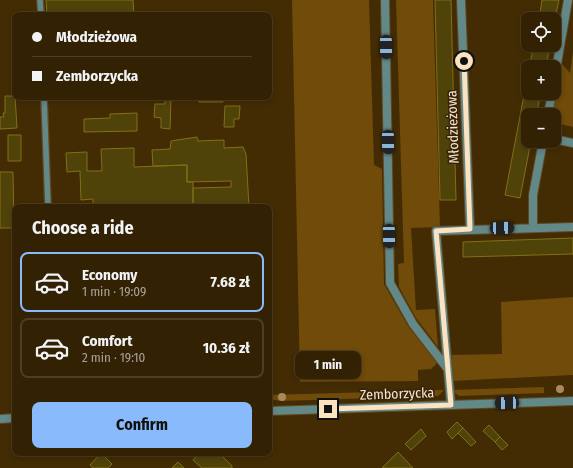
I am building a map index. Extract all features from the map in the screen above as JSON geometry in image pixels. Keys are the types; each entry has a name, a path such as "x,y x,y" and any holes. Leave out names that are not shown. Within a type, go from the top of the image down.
{"street":[{"path":"385,0 390,283 413,324 447,368"},
{"name":"Młodzieżowa","path":"461,0 470,229"},
{"path":"558,60 568,0"},
{"path":"561,140 573,143"},
{"path":"533,228 533,195 542,148"},
{"path":"451,405 436,231 573,227"},
{"name":"Zemborzycka","path":"272,411 573,401"},
{"path":"0,418 12,418"}],"lane":[{"path":"40,0 41,12"},
{"path":"44,100 48,204"}],"shaded area":[{"path":"292,0 369,0 374,165 382,169 384,284 408,326 437,363 431,369 418,370 418,381 300,382"},
{"path":"396,0 433,0 440,227 411,228 416,310 435,309 438,347 416,318 399,287 398,264 404,263"},
{"path":"573,52 573,127 561,124 561,108 553,108 555,100 561,100 562,64 570,73"},
{"path":"573,297 573,375 452,381 450,355 502,354 501,302"},
{"path":"544,387 544,393 459,396 453,390"},
{"path":"444,390 438,396 281,401 272,400 272,395"}],"building":[{"path":"46,0 133,0 134,12 47,12"},
{"path":"435,0 451,0 456,200 440,200"},
{"path":"542,0 559,0 556,12 540,12"},
{"path":"532,52 549,52 547,60 531,60"},
{"path":"5,96 12,96 12,100 15,100 17,128 0,129 0,117 4,117 3,113 5,113"},
{"path":"165,100 171,100 170,129 161,128 161,118 154,117 155,104 165,104"},
{"path":"199,100 223,100 223,102 199,102"},
{"path":"523,100 539,100 538,108 522,108"},
{"path":"225,106 240,106 239,119 234,119 234,127 224,127"},
{"path":"521,111 521,148 530,148 520,198 505,195"},
{"path":"137,113 137,131 84,132 84,119 110,118 110,114"},
{"path":"8,135 21,135 21,161 8,161"},
{"path":"197,137 198,141 224,140 224,148 243,147 246,154 249,204 193,204 193,188 231,187 231,181 187,182 187,165 153,166 152,150 170,149 171,141"},
{"path":"134,148 134,167 187,165 187,182 193,182 193,204 93,204 93,199 81,200 80,171 67,172 66,153 87,152 87,171 102,171 101,149"},
{"path":"0,172 13,172 12,228 0,228"},
{"path":"573,238 573,254 463,257 463,242"},
{"path":"457,422 463,428 452,439 447,432"},
{"path":"489,425 500,437 495,442 483,431"},
{"path":"463,428 476,442 471,446 458,433"},
{"path":"421,429 426,436 411,450 405,444"},
{"path":"500,437 508,445 502,450 495,442"},
{"path":"398,452 413,468 382,468"},
{"path":"98,456 104,456 112,464 108,468 93,468 90,465"},
{"path":"196,456 222,456 232,466 232,468 202,468 193,460"},
{"path":"178,462 184,468 172,468"}],"route":[{"path":"328,409 451,405 436,231 470,229 464,61"}]}
